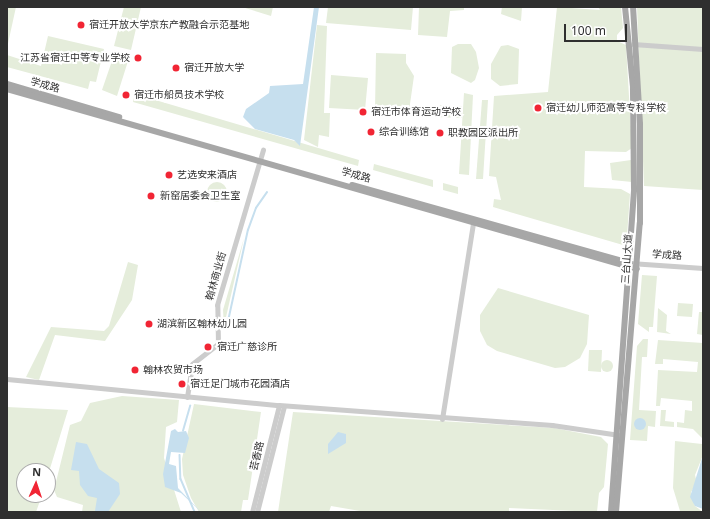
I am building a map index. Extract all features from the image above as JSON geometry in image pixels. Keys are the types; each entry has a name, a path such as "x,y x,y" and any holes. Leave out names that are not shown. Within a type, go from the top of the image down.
{"main road":[{"name":"三台山大道","path":"616,512 635,155 625,7"},
{"name":"三台山大道","path":"611,512 637,266 641,179 637,44 633,7"},
{"name":"学成路","path":"7,84 473,224 630,266 637,266"},
{"name":"学成路","path":"7,89 630,266"}],"street":[{"path":"628,43 703,49"},
{"name":"翰林商业街","path":"187,397 192,364 218,344 217,305 263,150"},
{"path":"442,419 473,224"},
{"name":"学成路","path":"637,266 703,268"},
{"path":"7,379 187,397 442,419 552,425 620,435"},
{"name":"芸香路","path":"252,512 282,405"},
{"name":"芸香路","path":"257,512 282,405"}],"green space":[{"path":"7,7 16,7 7,48"},
{"path":"124,7 141,7 131,50 114,46"},
{"path":"242,7 273,7 271,16"},
{"path":"328,7 413,7 411,30 326,23"},
{"path":"419,7 464,7 464,10 450,11 447,37 418,35"},
{"path":"502,7 522,7 521,21 501,14"},
{"path":"557,7 600,10 598,7 621,7 623,28 617,35 617,41 626,45 632,148 626,152 585,151 584,187 621,189 630,194 627,236 623,245 493,207 494,199 501,200 496,177 489,176 494,96 548,92"},
{"path":"637,7 703,7 703,190 644,186"},
{"path":"317,25 327,26 324,113 330,113 329,137 319,135 318,147 304,140"},
{"path":"48,36 104,49 96,82 90,81 88,89 7,67 7,55 41,66"},
{"path":"458,44 471,44 476,52 479,68 475,80 471,83 451,73 452,47"},
{"path":"508,45 519,49 518,84 500,86 491,79 491,64 501,46"},
{"path":"376,53 406,54 406,63 414,76 409,111 375,109"},
{"path":"114,55 128,61 117,96 102,90"},
{"path":"331,75 368,78 365,110 329,108"},
{"path":"464,93 473,95 469,175 459,174"},
{"path":"135,94 359,160 358,166 133,102"},
{"path":"482,100 488,100 483,179 476,179"},
{"path":"435,105 462,106 462,118 435,117"},
{"path":"631,160 632,182 612,180 610,163"},
{"path":"374,164 433,180 433,187 373,170"},
{"path":"217,182 224,185 227,192 224,199 217,202 210,199 207,192 210,185"},
{"path":"443,183 458,187 458,194 443,190"},
{"path":"244,238 224,326 223,310"},
{"path":"128,262 138,265 132,300 105,341 55,335 39,380 26,377 51,327 104,331 109,326"},
{"path":"642,275 657,276 653,327 649,327 649,332 638,324"},
{"path":"498,288 589,315 587,344 580,358 565,367 555,368 497,351 487,345 480,331 480,315"},
{"path":"678,303 693,304 692,317 677,316"},
{"path":"658,308 667,315 666,331 671,334 657,332"},
{"path":"699,312 703,312 703,335 697,334"},
{"path":"643,339 648,339 647,357 642,357 639,410 656,411 655,427 648,426 647,441 630,440 637,346"},
{"path":"658,340 703,343 703,439 693,429 677,427 677,422 684,423 685,410 692,411 692,401 661,398 660,406 656,406 658,370 697,372 698,362 663,359 663,364 655,364"},
{"path":"589,350 602,350 601,372 588,371"},
{"path":"605,360 609,360 613,366 609,372 605,372 601,368 601,364"},
{"path":"122,396 179,400 177,422 166,427 164,458 181,512 82,512 83,505 57,497 56,482 70,425 81,421 90,403"},
{"path":"194,404 261,412 248,500 243,500 241,512 199,512 191,498 183,475 182,459"},
{"path":"7,407 68,410 52,463 16,463 16,503 39,503 36,512 7,512"},
{"path":"661,410 666,410 665,421 674,422 674,427 660,426"},
{"path":"293,412 554,428 601,437 608,444 604,487 599,493 597,512 509,508 509,512 366,512 331,506 329,512 278,512"},
{"path":"675,441 702,444 703,455 695,475 697,483 691,492 695,506 703,512 680,511 673,488"}],"water":[{"path":"314,7 319,7 300,146 294,140 255,129 243,117 246,109 269,93 270,86 303,84"},
{"path":"638,418 642,418 646,424 642,430 638,430 634,426 634,422"},
{"path":"175,429 178,432 186,431 189,438 185,453 171,452 169,464 176,466 178,488 201,512 181,493 165,487 163,474 171,431"},
{"path":"338,432 346,434 346,443 328,454 328,444"},
{"path":"76,442 87,444 99,469 119,483 120,494 108,512 95,511 97,498 88,496 80,485 79,471 71,470"},
{"path":"703,455 703,509 695,506 690,497"}],"waterway":[{"path":"227,326 248,230 256,208 267,192"},
{"path":"183,431 190,406"},
{"path":"180,455 181,479 195,512"}],"place":[{"name":"宿迁开放大学京东产教融合示范基地","path":"81,25"},
{"name":"江苏省宿迁中等专业学校","path":"138,58"},
{"name":"宿迁开放大学","path":"176,68"},
{"name":"宿迁市船员技术学校","path":"126,95"},
{"name":"宿迁幼儿师范高等专科学校","path":"538,108"},
{"name":"宿迁市体育运动学校","path":"363,112"},
{"name":"综合训练馆","path":"371,132"},
{"name":"职教园区派出所","path":"440,133"},
{"name":"艺选安来酒店","path":"169,175"},
{"name":"新窑居委会卫生室","path":"151,196"},
{"name":"湖滨新区翰林幼儿园","path":"149,324"},
{"name":"宿迁广慈诊所","path":"208,347"},
{"name":"翰林农贸市场","path":"135,370"},
{"name":"宿迁足门城市花园酒店","path":"182,384"}]}
